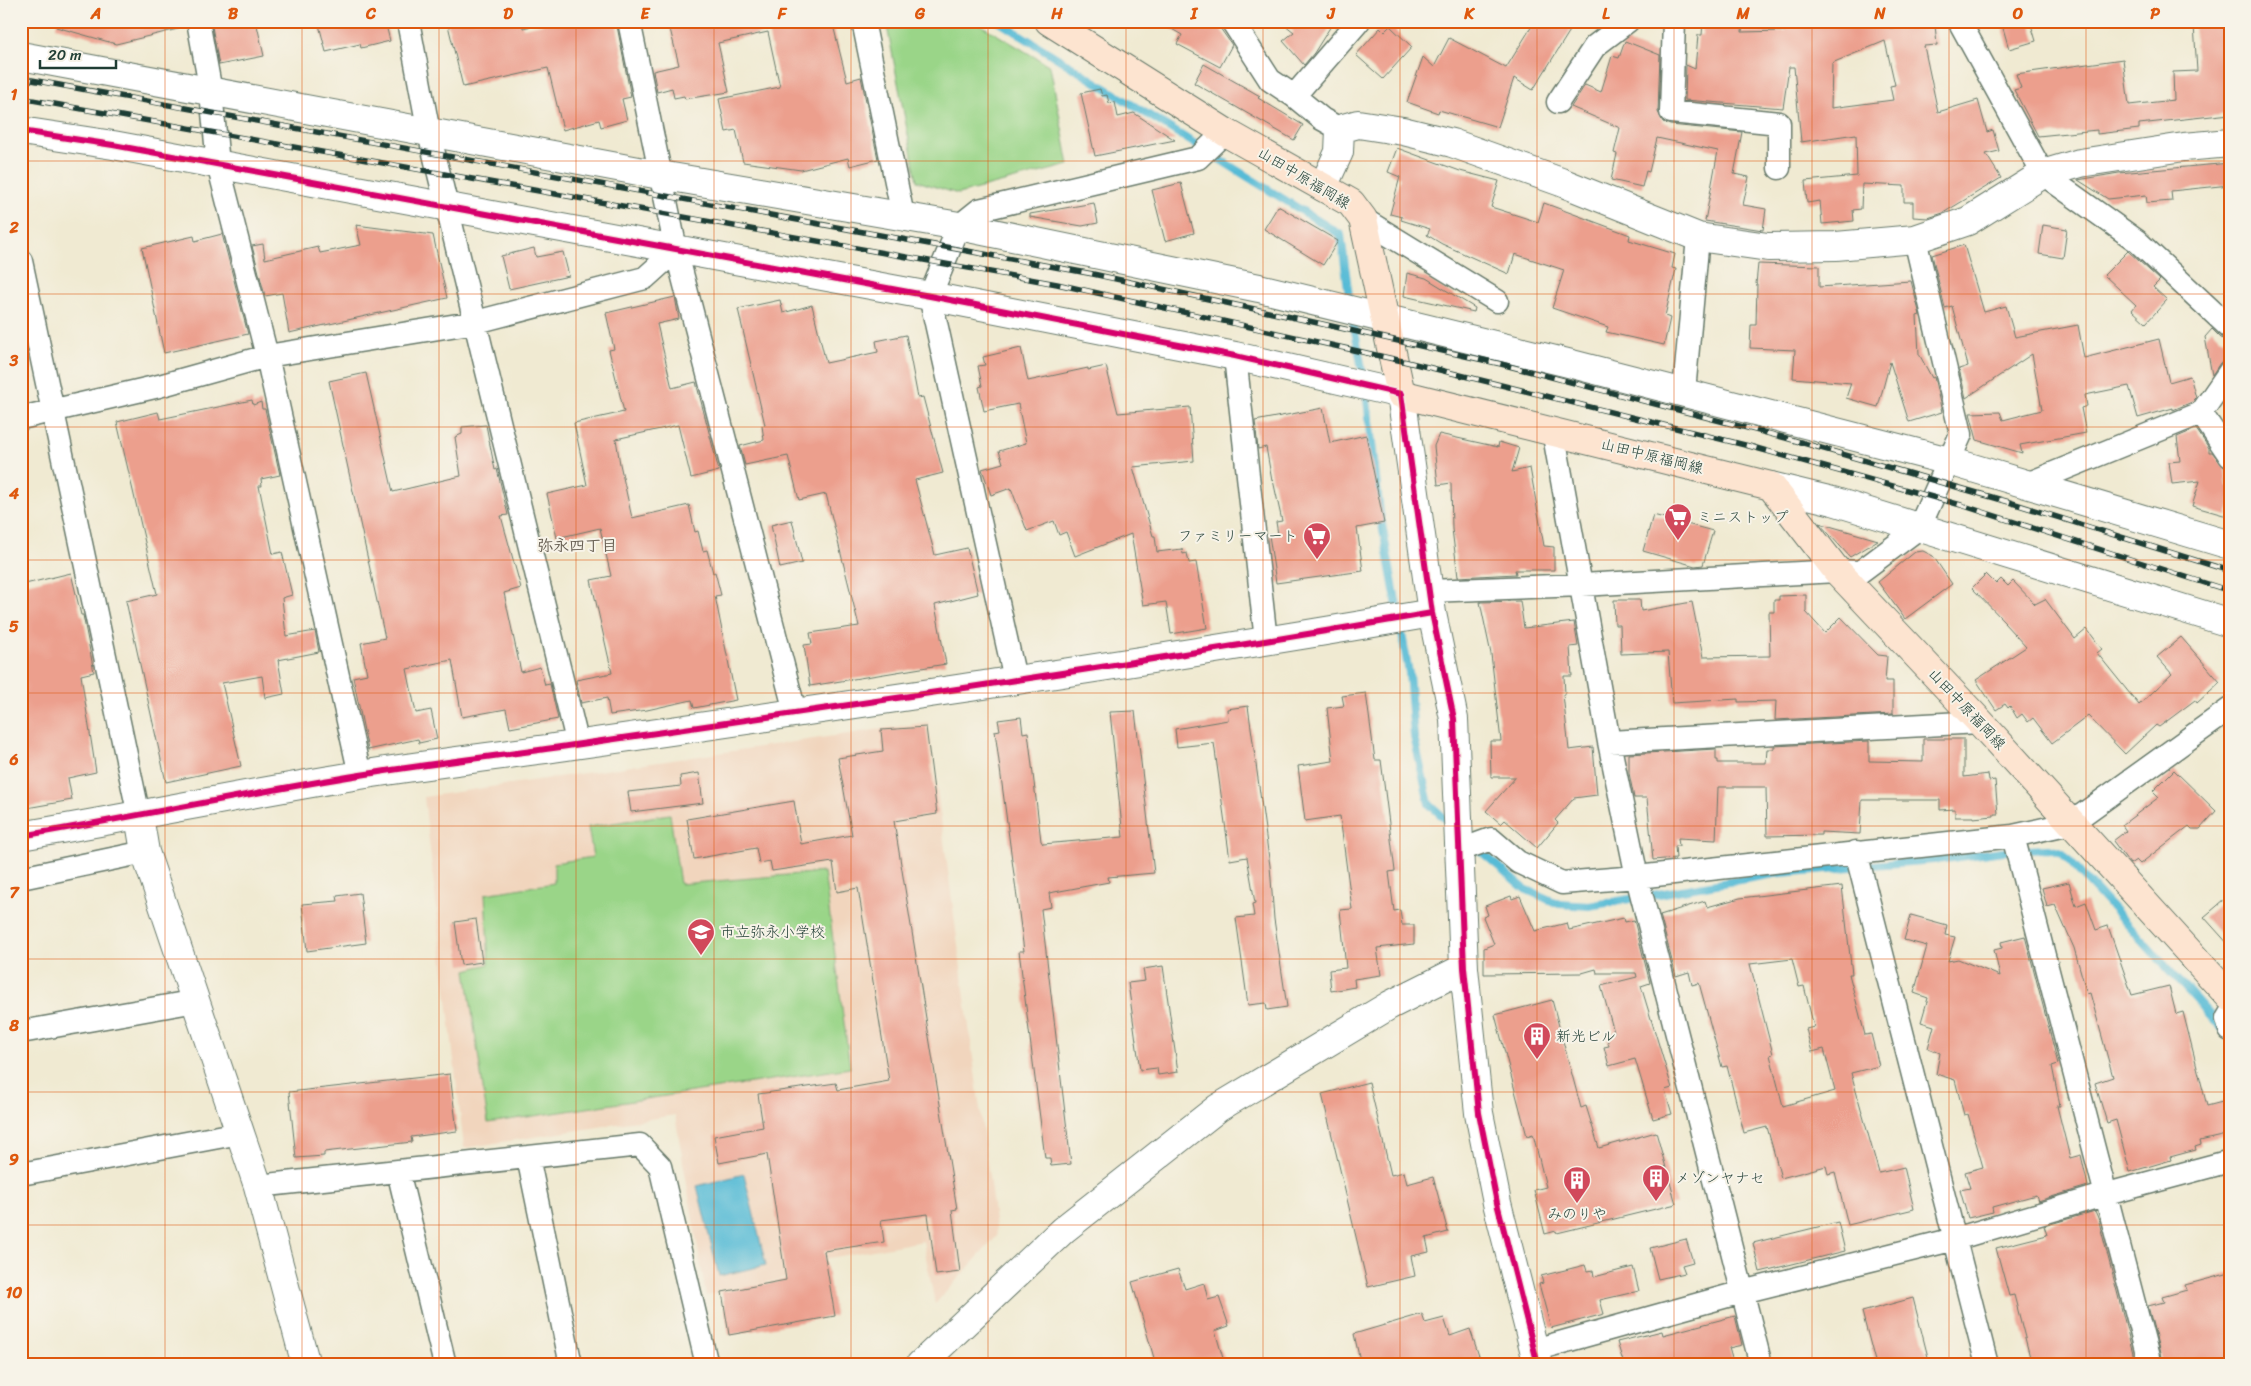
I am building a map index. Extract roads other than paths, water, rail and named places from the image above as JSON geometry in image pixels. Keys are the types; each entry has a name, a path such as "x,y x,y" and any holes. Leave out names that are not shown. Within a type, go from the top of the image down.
{"main road":[{"name":"山田中原福岡線","path":"1049,21 1225,132 1351,203 1363,219 1374,315 1401,394 1554,430 1771,486 1837,571 1980,722 2071,823 2229,1015"}],"street":[{"path":"198,21 211,92 218,164 267,356 360,775"},
{"path":"408,21 429,133 578,745"},
{"path":"629,21 676,250 795,712"},
{"path":"863,21 903,216"},
{"path":"1232,21 1270,80 1294,96 1322,119 1340,129 1358,124 1403,131 1452,142 1560,182 1698,238 1768,247 1836,246 1915,239 1968,221 2043,174 2080,162 2184,146 2230,143"},
{"path":"1294,96 1359,21"},
{"path":"1558,102 1594,46 1628,21"},
{"path":"1674,21 1671,112 1779,123 1780,168"},
{"path":"1959,21 2043,174 2137,241 2230,328"},
{"path":"21,56 660,175 959,226 1259,288 1684,392 1949,461 2230,545"},
{"path":"1323,187 1340,152 1340,129"},
{"path":"21,131 218,164 930,296 1235,356 1401,394 1424,607 1454,718 1457,813 1464,849 1464,968 1479,1113 1497,1203 1536,1358 1742,1292 1955,1239 2107,1194 2230,1161"},
{"path":"1015,679 930,296 959,226 979,210 1198,158 1225,132"},
{"path":"1363,219 1497,302"},
{"path":"1684,392 1698,238"},
{"path":"21,836 360,775 578,745 1266,642 1380,622 1424,607 1581,585 1837,571 1860,572 1919,528 1961,434 1915,239"},
{"path":"21,418 159,386 267,356 476,322 645,278 676,250"},
{"path":"21,261 139,816 145,852 258,1186 306,1365"},
{"path":"1235,356 1266,642"},
{"path":"2027,484 2201,413 2230,371"},
{"path":"2201,413 2230,456"},
{"path":"1554,430 1609,742 1637,877 1761,1365"},
{"path":"1771,486 1833,501 2230,623"},
{"path":"1464,849 1492,839 1518,862 1562,883 1637,877 2013,836 2071,823 2230,709"},
{"path":"1609,742 1980,722"},
{"path":"2013,836 2150,1365"},
{"path":"21,878 145,852"},
{"path":"1856,852 1987,1365"},
{"path":"920,1365 1063,1230 1218,1108 1390,1005 1464,968"},
{"path":"21,1032 196,1001"},
{"path":"21,1174 240,1133"},
{"path":"258,1186 640,1145 660,1166 707,1365"},
{"path":"528,1157 571,1365"},
{"path":"398,1171 445,1365"}],"water":[{"path":"744,1174 766,1265 719,1276 697,1186"}],"waterway":[{"path":"998,21 1341,235 1350,304"},
{"path":"1352,315 1364,380"},
{"path":"1366,391 1380,513 1409,673 1414,737 1429,804 1452,825"},
{"path":"1477,848 1525,889 1559,904 1589,906 1780,873 1945,859 2003,851 2049,849 2062,853 2222,1028"}],"railway":[{"path":"21,78 1093,274 1291,317 1501,364 1786,438 2009,502 2230,571"},
{"path":"21,98 1057,284 1407,362 1749,446 1961,505 2230,591"}],"place":[{"name":"ミニストップ","path":"1678,541"},
{"name":"ファミリーマート","path":"1317,560"},
{"name":"市立弥永小学校","path":"701,956"},
{"name":"新光ビル","path":"1537,1060"},
{"name":"メゾンヤナセ","path":"1656,1202"},
{"name":"みのりや","path":"1577,1204"}],"district":[{"name":"弥永四丁目","path":"577,545"}]}
